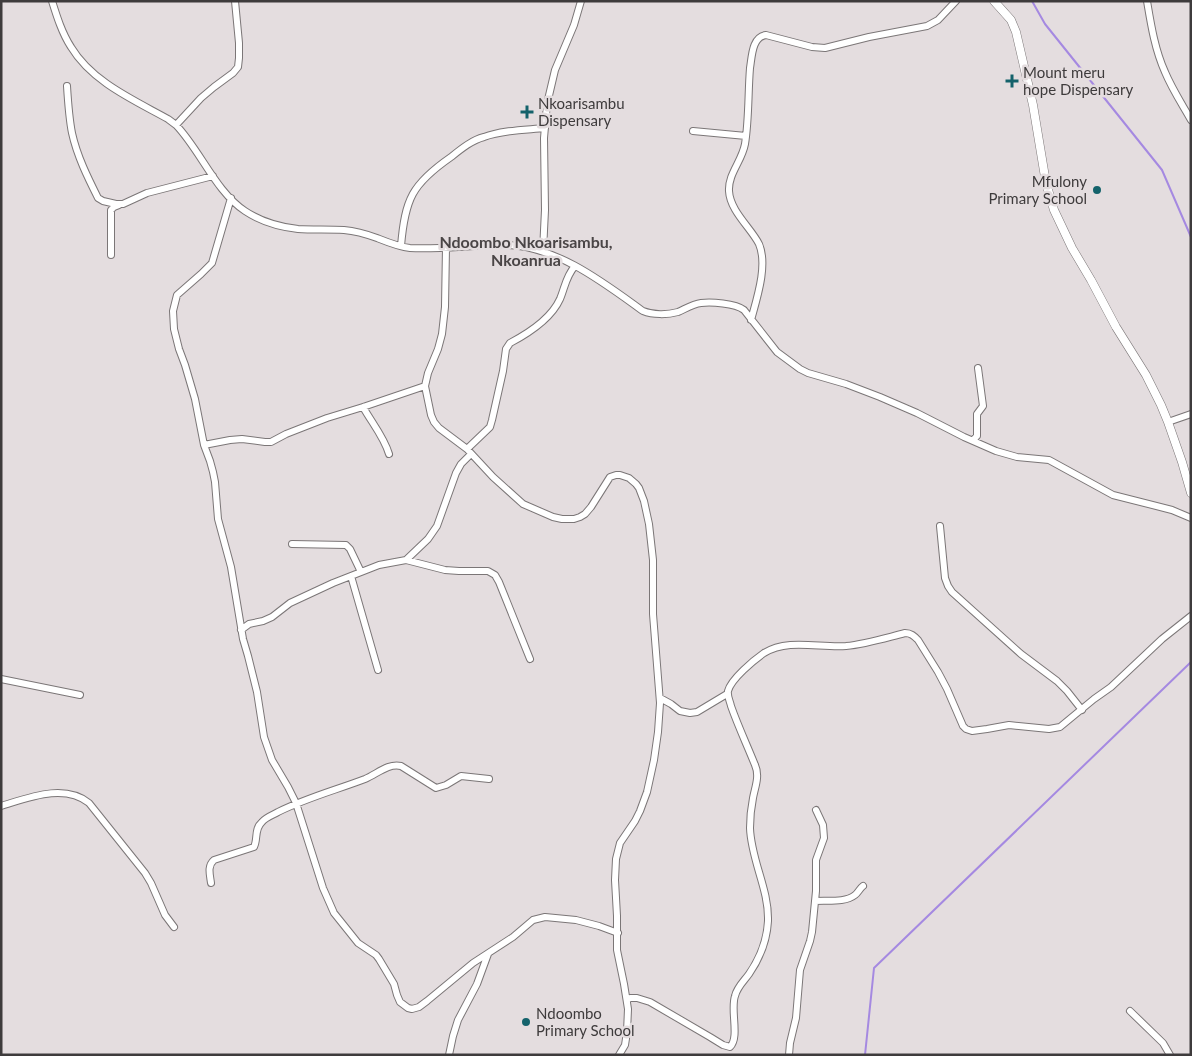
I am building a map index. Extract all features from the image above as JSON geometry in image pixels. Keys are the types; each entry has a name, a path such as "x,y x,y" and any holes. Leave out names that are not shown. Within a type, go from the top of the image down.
{"street":[{"path":"52,1 68,42 93,74 176,125 231,198 243,209 266,222 294,228 359,232 411,248 510,245 543,251 575,266 647,313 670,313 701,303 736,306 742,308 777,352 800,369 880,397 996,451 1012,456 1049,460 1113,495 1172,510 1191,518"},
{"path":"176,125 201,98 238,67 239,43 235,1"},
{"path":"543,251 547,104 554,75 574,25 581,1"},
{"path":"751,320 762,271 762,254 759,243 734,206 729,190 732,176 743,151 746,136 750,68 758,38 766,34 812,47 825,48 927,26 938,20 956,1"},
{"path":"994,1 1011,20 1016,32 1034,105 1046,183 1054,210 1072,248 1150,383 1168,422 1191,493"},
{"path":"1147,1 1160,60 1174,91 1191,120"},
{"path":"67,86 72,134 86,174 98,198 120,204"},
{"path":"401,246 409,200 428,174 466,146 482,137 499,133 545,128"},
{"path":"693,131 746,136"},
{"path":"111,255 111,210 114,207 147,193 213,176"},
{"path":"231,198 212,263 177,295 173,311 176,340 195,398 204,445 215,482 218,519 231,567 242,639 257,692 264,737 272,760 296,804 323,888 334,913 358,943 376,955 394,984 398,998 404,1005 412,1009 419,1007 473,963 538,918 576,920 618,933"},
{"path":"446,247 445,307 442,334 425,386 434,422 469,452 523,504 562,519 574,519 585,514 610,477 620,475 629,478 639,488 650,524 653,560 653,614 660,698 657,741 647,792 637,816 620,843 616,860 618,956 627,1000 627,1032 625,1045 619,1055"},
{"path":"406,560 428,539 437,526 456,473 469,452 490,428 507,346 550,315 557,305 568,275 575,266"},
{"path":"973,440 977,436 977,414 982,406 978,368"},
{"path":"204,445 242,439 271,442 326,418 425,386"},
{"path":"363,407 382,437 389,454"},
{"path":"1168,422 1191,414"},
{"path":"940,526 945,578 952,592 1021,654 1057,681 1082,710"},
{"path":"292,544 346,545 350,549 361,572"},
{"path":"241,630 248,624 272,617 290,603 332,583 379,566 406,560 445,570 492,572 508,601 530,659"},
{"path":"351,576 378,670"},
{"path":"627,1000 637,998 650,1002 723,1045 730,1047 733,1044 733,1004 735,995 738,987 754,966 763,949 768,921 765,895 750,831 750,815 757,781 756,767 738,726 727,694 729,688 747,667 765,653 786,645 834,646 857,644 905,633 914,636 918,640 938,672 966,729 977,730 1009,725 1049,729 1065,724 1111,687 1162,639 1191,616"},
{"path":"1,679 80,695"},
{"path":"660,698 680,711 690,713 697,712 727,694"},
{"path":"211,882 210,869 212,862 254,847 256,845 257,830 262,821 296,804 360,781 392,766 397,765 406,768 436,788 462,776 489,779"},
{"path":"1,806 54,793 70,794 85,800 145,873 165,914 174,927"},
{"path":"789,1055 797,1010 800,970 810,941 815,901 816,860 824,838 823,825 816,810"},
{"path":"815,901 850,897 855,895 863,886"},
{"path":"449,1055 452,1036 458,1020 477,984 488,952"},
{"path":"1130,1011 1163,1043 1170,1055"}],"waterway":[{"path":"1032,1 1045,24 1162,170 1191,237"},
{"path":"865,1055 874,968 1191,662"}],"place":[{"name":"Mount meru hope Dispensary","path":"1012,81"},
{"name":"Nkoarisambu Dispensary","path":"527,112"},
{"name":"Mfulony Primary School","path":"1097,190"},
{"name":"Ndoombo Primary School","path":"526,1022"}],"district":[{"name":"Ndoombo Nkoarisambu, Nkoanrua","path":"526,250"}]}
